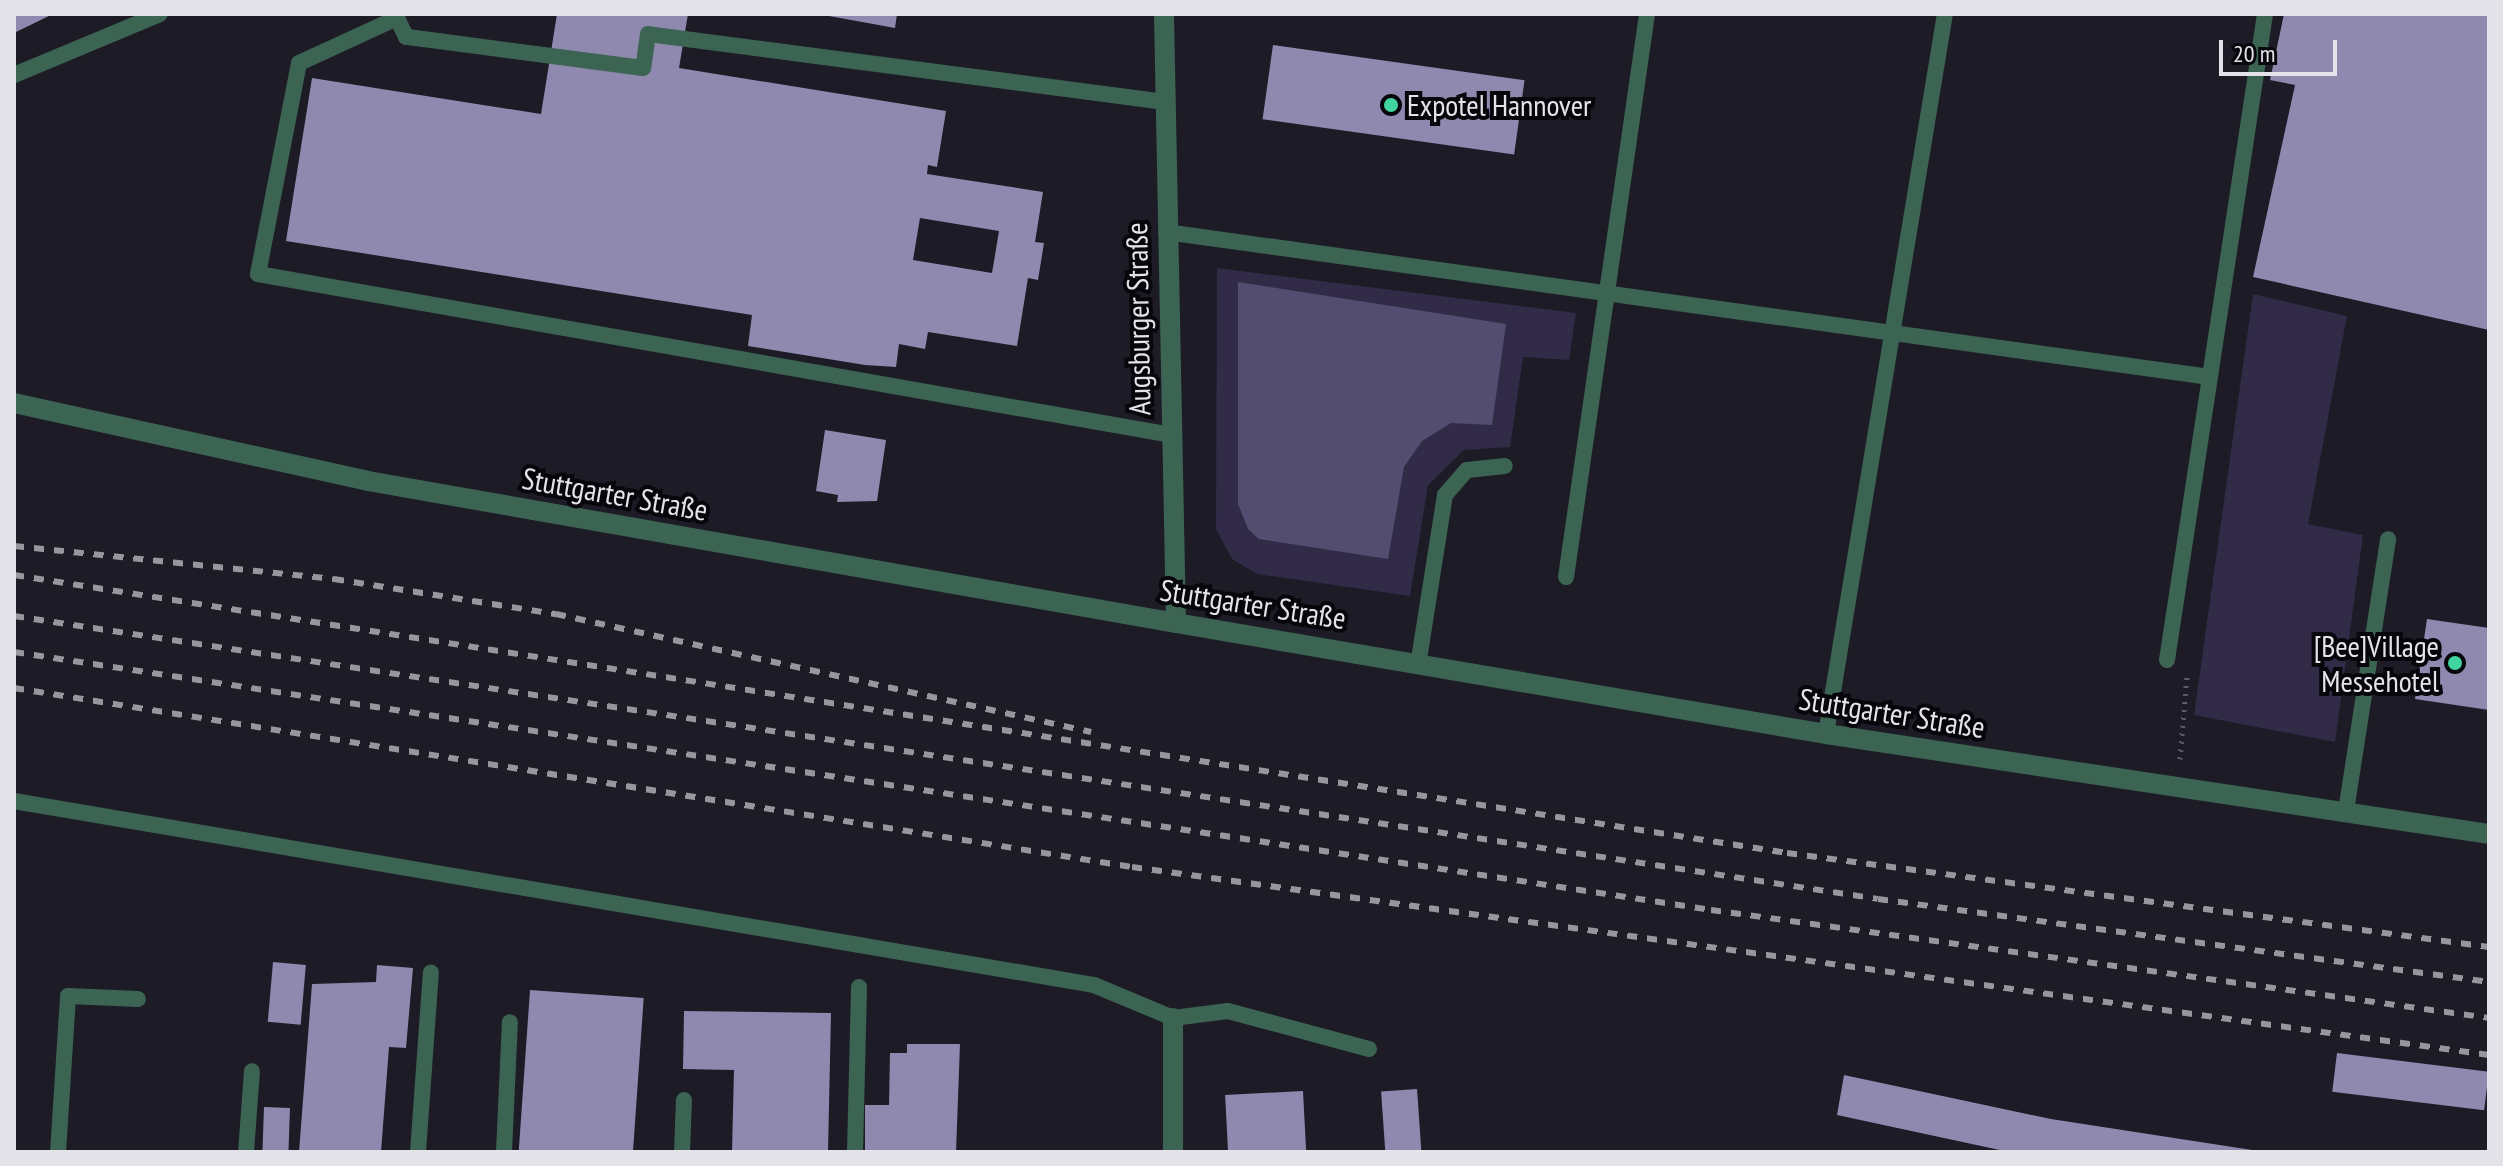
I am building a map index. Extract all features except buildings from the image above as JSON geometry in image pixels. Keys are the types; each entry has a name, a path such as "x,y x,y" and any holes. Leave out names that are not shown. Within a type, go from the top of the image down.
{"street":[{"name":"Augsburger Straße","path":"1164,14 1176,623"},
{"name":"Stuttgarter Straße","path":"14,403 368,481 1176,623 1419,659 1826,734 2489,834"},
{"path":"1173,1018 1173,1152"}],"lane":[{"path":"14,75 160,14"},
{"path":"1566,577 1647,14"},
{"path":"1826,734 1945,14"},
{"path":"2167,660 2265,14"},
{"path":"1165,102 648,34 643,68 406,37 397,18 299,63 258,274 1171,435"},
{"path":"1166,232 2210,377"},
{"path":"1419,659 1445,495 1467,470 1505,466"},
{"path":"2346,811 2388,539"},
{"path":"14,801 1094,985 1173,1018 1228,1011 1369,1049"},
{"path":"418,1152 431,972"},
{"path":"855,1152 859,987"},
{"path":"58,1152 68,996 138,999"},
{"path":"504,1152 510,1022"},
{"path":"246,1152 252,1071"},
{"path":"682,1152 684,1100"}],"path":[{"path":"2167,660 2192,680 2176,787"}],"shaded area":[{"path":"1217,268 1576,313 1569,360 1523,357 1510,447 1464,450 1428,485 1410,596 1257,574 1232,559 1216,529"},
{"path":"1238,282 1506,324 1492,425 1451,423 1422,441 1404,467 1388,559 1259,539 1248,529 1238,504"},
{"path":"2253,294 2347,316 2308,524 2363,535 2335,742 2194,715"}],"railway":[{"path":"14,546 334,579 556,614 1091,732"},
{"path":"14,575 1787,853 2489,947"},
{"path":"14,616 1878,899 2489,982"},
{"path":"14,652 1711,910 2489,1018"},
{"path":"14,688 1132,867 2489,1055"}],"place":[{"name":"Expotel Hannover","path":"1391,105"},
{"name":"[Bee]Village Messehotel","path":"2455,663"}]}
